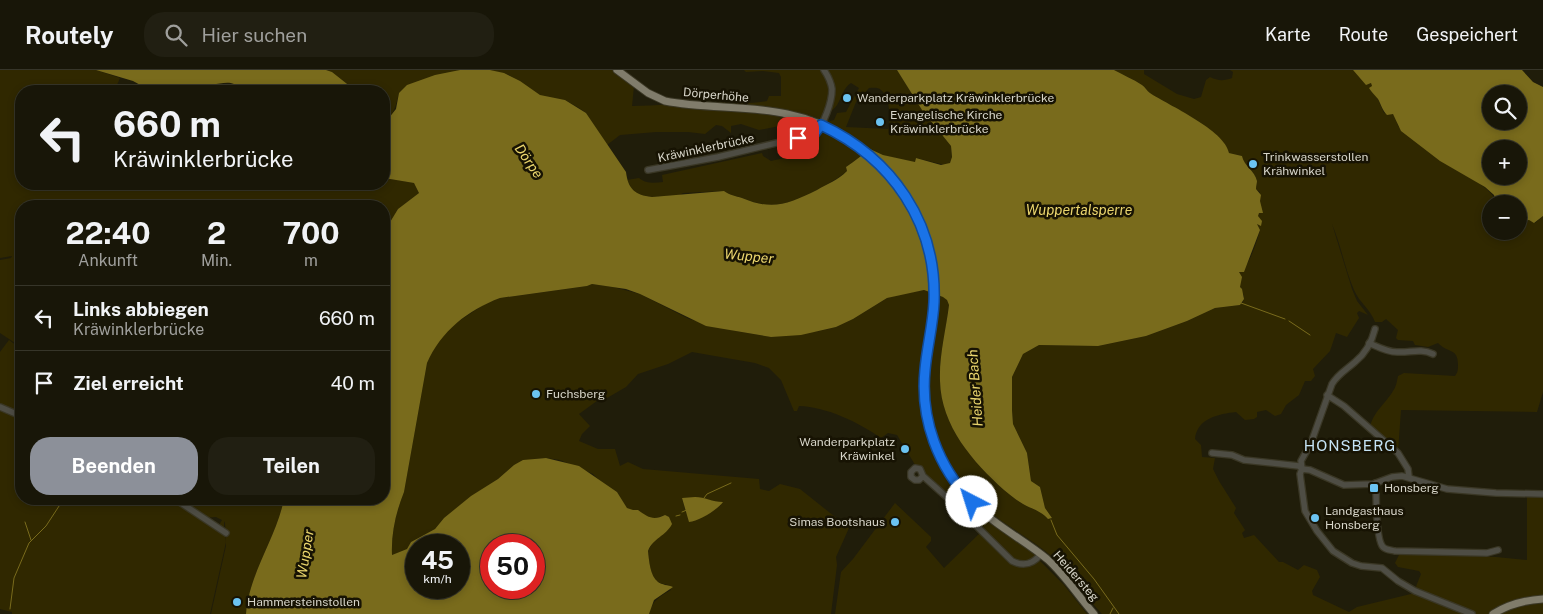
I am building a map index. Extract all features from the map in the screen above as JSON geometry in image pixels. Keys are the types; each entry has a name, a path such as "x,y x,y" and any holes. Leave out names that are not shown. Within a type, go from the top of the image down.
{"main road":[{"name":"Dörperhöhe","path":"617,70 648,94 665,101 775,112 799,117 821,125 846,138 866,152 899,187 918,220 926,240 932,265 934,312"},
{"name":"Heidersteg","path":"934,312 924,388 928,423 939,454 952,477 972,502 994,521 1041,554 1062,575 1094,614"},
{"path":"1493,614 1517,603 1543,599"}],"street":[{"path":"821,125 831,94 830,81 824,70"},
{"name":"Kräwinklerbrücke","path":"648,170 718,157 810,135 816,132 821,125"},
{"path":"1375,329 1370,343 1357,361 1336,376 1327,395 1311,443 1301,461 1302,469 1300,474 1305,511 1316,532 1333,551 1352,563 1382,568 1398,581 1415,591 1472,614"},
{"path":"1370,343 1391,352 1398,353 1416,350 1433,354"},
{"path":"1327,395 1344,406 1398,453 1408,469 1409,477"},
{"path":"0,407 15,413"},
{"path":"1212,453 1232,455 1244,460 1295,465 1344,484 1376,483 1392,477 1409,477 1447,489 1543,494"},
{"path":"923,476 958,507 1012,561 1022,564 1031,563 1041,554"},
{"path":"1376,483 1379,533 1381,544 1386,549 1395,551 1479,553 1498,550"},
{"path":"184,505 226,533"}],"shaded area":[{"path":"0,70 96,70 120,78 117,85 15,85 15,190 390,190 390,179 414,183 419,193 398,209 390,222 390,200 15,200 15,343 0,333 0,260 11,258 12,256 0,258"},
{"path":"326,70 460,70 399,93 396,105 390,116 390,85 348,85 332,72"},
{"path":"490,70 613,70 634,86 632,106 650,106 705,102 751,103 767,101 769,96 781,96 781,77 779,73 763,71 746,72 744,70 897,70 922,110 951,146 952,160 949,164 945,165 916,158 915,163 883,155 870,149 846,167 847,171 836,179 807,195 781,204 772,205 753,202 724,191 652,197 641,195 633,191 627,180 639,178 654,183 663,182 662,175 762,153 763,156 771,161 814,151 812,133 807,133 806,128 803,128 800,122 759,130 741,124 731,126 731,133 722,126 716,125 705,134 656,132 620,135 607,145 586,113 579,108 565,100 541,96 509,75","holes":["851,83 859,88 846,112 837,113 834,120 830,121 828,119 829,114 837,105 846,87","869,88 880,89 884,93 888,103 888,129 846,127 856,102"]},
{"path":"1114,70 1144,70 1144,74 1177,94 1194,99 1201,97 1206,80 1210,77 1221,80 1232,78 1233,72 1230,70 1353,70 1366,84 1371,83 1370,90 1377,97 1384,113 1393,114 1398,126 1434,156 1481,184 1492,195 1482,195 1482,240 1527,240 1527,220 1535,223 1543,216 1543,392 1537,412 1401,410 1398,452 1370,428 1376,413 1394,389 1398,376 1404,373 1455,376 1458,370 1458,359 1454,353 1438,343 1428,347 1415,345 1413,341 1398,340 1396,338 1398,330 1386,319 1382,322 1375,322 1354,290 1332,224 1352,289 1357,301 1368,315 1359,311 1357,313 1359,318 1347,337 1336,333 1330,351 1313,369 1315,376 1311,381 1305,381 1299,395 1286,405 1281,414 1275,416 1266,410 1257,412 1257,417 1254,419 1245,420 1236,412 1216,416 1200,426 1195,439 1201,445 1202,457 1215,458 1213,469 1236,508 1234,513 1245,530 1242,533 1244,538 1254,535 1279,562 1283,562 1298,570 1304,565 1317,570 1320,577 1312,591 1313,595 1349,612 1357,607 1415,593 1470,614 1102,614 1055,559 996,517 960,481 936,435 929,401 930,361 939,295 946,298 949,305 940,381 946,413 953,428 970,455 992,479 1015,499 1048,519 1052,518 1045,508 1040,487 1031,481 1027,453 1013,424 1012,377 1023,354 1039,345 1098,346 1146,336 1187,321 1215,308 1240,305 1243,302 1244,296 1240,287 1239,272 1249,260 1260,230 1257,226 1260,192 1256,189 1257,181 1254,174 1242,156 1229,153 1218,136 1195,119 1150,93 1139,83"},
{"path":"592,284 613,287 640,294 689,319 736,331 771,337 836,327 887,298 897,295 924,290 934,294 924,388 935,446 967,497 1041,554 1031,563 1009,560 1030,566 1040,561 1064,585 1087,614 835,614 841,572 895,503 931,537 931,541 926,547 944,568 982,531 917,468 897,435 888,433 881,438 852,421 820,409 799,406 797,411 794,411 781,380 769,368 755,363 692,352 668,364 638,374 626,387 607,398 601,398 579,414 590,426 582,434 579,441 598,449 615,449 620,466 628,462 643,469 759,479 760,489 769,491 780,484 800,489 849,528 836,557 837,565 831,614 649,614 652,605 657,599 671,590 668,585 660,583 654,578 648,551 654,540 661,536 665,515 653,519 627,508 617,492 593,474 560,460 546,458 534,459 514,465 498,479 444,518 435,529 426,534 405,534 405,550 392,555 395,523 404,492 427,363 432,350 443,334 456,323 486,303 500,298","holes":["682,498 709,500 721,505 705,516 686,513"]},
{"path":"9,340 15,344 15,413 0,407 0,352"},
{"path":"0,408 15,415 15,505 182,505 225,534 226,542 210,614 12,614 12,612 0,609"},
{"path":"1527,495 1543,495 1543,598 1492,614 1473,614 1415,589 1421,574 1419,571 1398,567 1395,563 1399,555 1408,553 1527,560"},
{"path":"193,505 282,505 252,584 246,614 211,614 226,546 225,523 224,521 224,530 218,527 222,520 216,517 202,518 191,509"},
{"path":"1543,601 1543,614 1497,614 1517,605"}],"water":[{"path":"96,70 326,70 332,72 348,85 234,85 226,83 213,85 140,85"},
{"name":"Wuppertalsperre","path":"460,70 490,70 504,73 520,81 540,95 565,100 586,113 626,172 633,190 641,195 652,197 724,191 753,202 772,205 797,199 832,182 847,171 846,167 870,149 883,155 915,162 916,158 941,165 950,163 952,157 951,146 922,110 897,70 1114,70 1139,83 1150,93 1207,127 1225,144 1229,153 1242,156 1257,181 1256,189 1261,195 1260,201 1263,213 1259,213 1258,216 1262,221 1261,226 1257,224 1260,230 1244,272 1239,272 1242,277 1240,287 1244,299 1240,305 1215,308 1187,321 1146,336 1098,346 1039,345 1023,354 1012,377 1013,424 1027,453 1031,481 1040,487 1045,508 1052,518 1048,519 1015,499 992,479 970,455 953,428 946,413 940,381 949,305 943,297 924,290 887,298 836,327 801,335 771,337 706,326 640,294 626,289 592,284 500,298 477,309 457,323 440,341 427,363 404,492 392,539 392,555 405,550 405,599 470,599 470,534 426,534 435,529 444,518 471,496 498,479 514,465 523,460 546,458 579,466 617,492 627,508 638,510 651,517 657,518 665,515 669,517 672,524 653,543 648,551 650,568 655,579 661,584 673,587 654,600 649,614 246,614 252,584 282,505 390,505 390,222 398,209 419,193 414,183 390,179 390,116 396,109 399,93 407,85 435,75"},
{"path":"1353,70 1522,70 1533,82 1543,87 1543,216 1534,223 1527,220 1527,195 1494,195 1485,187 1440,161 1401,131 1393,114 1387,115 1369,88 1372,86 1371,83 1366,85"},
{"path":"695,497 723,502 708,515 689,522 682,498"}],"pier":[{"path":"869,149 898,178 921,215 935,258 939,298 930,294 927,262 913,220 893,186 863,155"}],"waterway":[{"path":"1241,303 1285,319"},
{"path":"1289,321 1310,335"},
{"path":"704,498 707,494 731,483"},
{"path":"10,609 14,578 29,543 46,526 60,505"},
{"path":"682,512 687,510"},
{"path":"676,516 680,515"},
{"name":"Heider Bach","path":"1051,520 1057,535 1094,579 1119,614"},
{"path":"25,522 31,540"},
{"path":"1110,614 1113,608"}],"place":[{"name":"Wanderparkplatz Kräwinklerbrücke","path":"847,98"},
{"name":"Evangelische Kirche Kräwinklerbrücke","path":"880,122"},
{"name":"Trinkwasserstollen Krähwinkel","path":"1253,164"},
{"name":"Fuchsberg","path":"536,394"},
{"name":"Wanderparkplatz Kräwinkel","path":"905,449"},
{"name":"Honsberg","path":"1374,488"},
{"name":"Landgasthaus Honsberg","path":"1315,518"},
{"name":"Simas Bootshaus","path":"895,522"},
{"name":"Hammersteinstollen","path":"237,602"}],"district":[{"name":"HONSBERG","path":"1350,446"}],"route":[{"path":"798,138 814,134 821,125 837,132 876,161 904,193 915,213 926,240 934,281 934,312 924,377 927,417 943,463 956,484 972,502"}],"water label":[{"name":"Dörpe","path":"529,161"},
{"name":"Wupper","path":"749,256"},
{"name":"Wupper","path":"305,554"}]}
